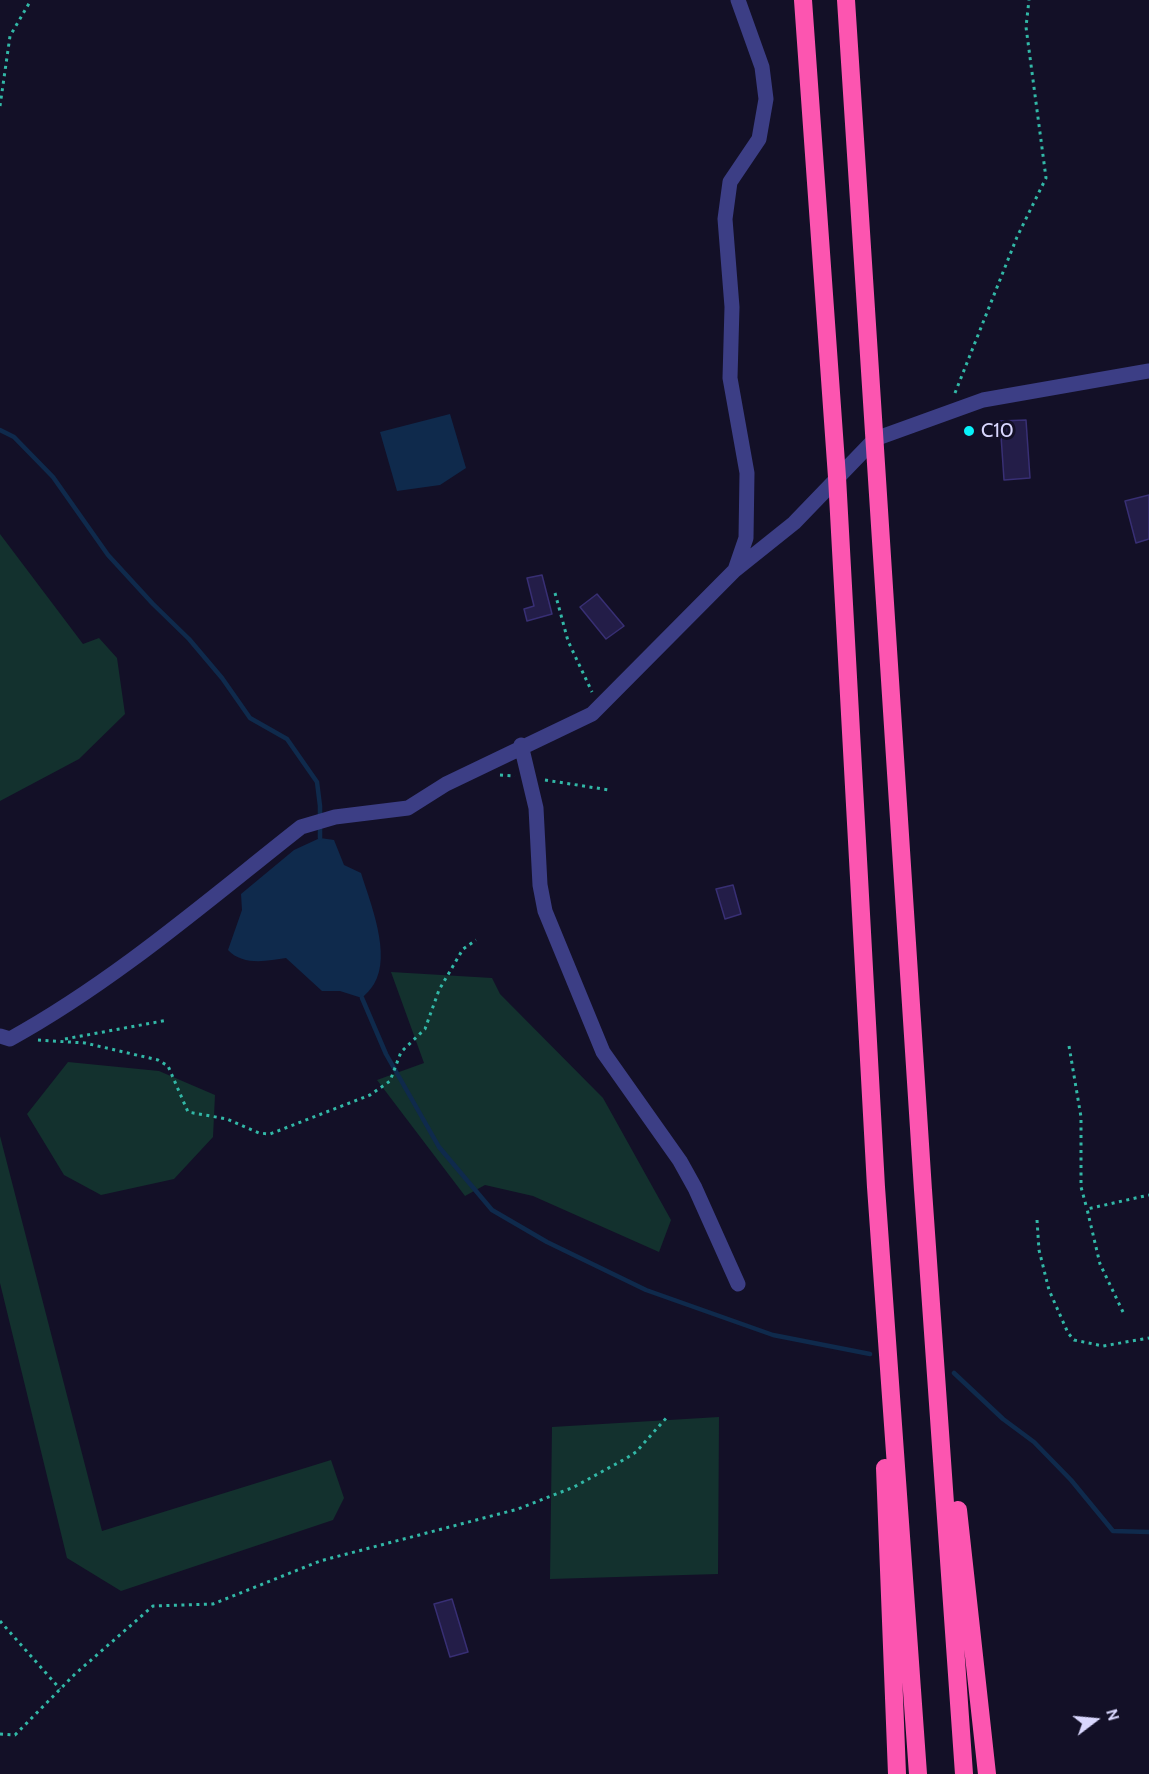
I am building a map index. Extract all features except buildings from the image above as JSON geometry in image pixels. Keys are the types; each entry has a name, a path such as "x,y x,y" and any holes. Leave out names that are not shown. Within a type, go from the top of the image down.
{"highway":[{"path":"802,0 837,477 876,1187 918,1774"},
{"path":"846,0 923,1190 964,1774"},
{"path":"876,1187 897,1774"},
{"path":"923,1190 987,1774"}],"street":[{"path":"734,571 746,538 747,473 730,378 732,307 724,219 730,182 759,139 766,99 762,67 738,0"},
{"path":"5,1038 60,1012 130,962 301,827 335,817 408,808 446,784 521,746 592,714 734,571 794,523 874,439 948,412 1012,394 1149,371"},
{"path":"521,746 536,808 540,885 544,911 603,1052 680,1161 695,1188 738,1284"}],"path":[{"path":"0,106 10,36 31,0"},
{"path":"948,412 1017,237 1046,178 1026,27 1029,0"},
{"path":"555,593 568,641 599,707"},
{"path":"5,1038 85,1043 158,1060 168,1066 188,1112 227,1119 259,1133 270,1134 370,1095 390,1082 401,1052 424,1029 440,990 463,949 476,940"},
{"path":"60,1040 168,1020"},
{"path":"1069,1046 1080,1117 1082,1187 1100,1264 1123,1312"},
{"path":"1087,1209 1149,1195"},
{"path":"1036,1220 1049,1290 1068,1333 1074,1340 1103,1346 1149,1338"},
{"path":"0,1734 15,1735 60,1689 153,1606 213,1604 320,1561 518,1509 574,1487 625,1460 636,1452 668,1416"},
{"path":"0,1621 60,1689"}],"green space":[{"path":"0,534 83,644 99,638 117,658 125,714 79,759 0,801"},
{"path":"391,972 492,978 500,994 603,1098 671,1220 659,1252 533,1196 485,1185 465,1196 377,1080 424,1063"},
{"path":"68,1062 159,1071 215,1095 213,1137 174,1179 101,1195 64,1175 27,1114"},
{"path":"0,1136 102,1531 331,1460 344,1498 333,1520 121,1591 67,1558 0,1283"},
{"path":"719,1417 718,1574 550,1579 552,1427"}],"water":[{"path":"450,414 466,468 440,485 397,491 380,432"},
{"path":"320,838 334,840 344,865 361,873 378,928 381,958 379,972 373,986 362,998 340,991 322,991 286,958 248,960 228,950 242,910 241,894 294,850"}],"waterway":[{"path":"0,430 14,437 53,477 108,555 189,639 222,678 250,718 287,739 317,782 320,838"},
{"path":"362,998 386,1054 439,1147 492,1210 547,1242 646,1290 773,1335 870,1354"},
{"path":"954,1373 1003,1419 1034,1442 1071,1480 1113,1531 1149,1532"}],"place":[{"name":"C10","path":"969,431"}]}
